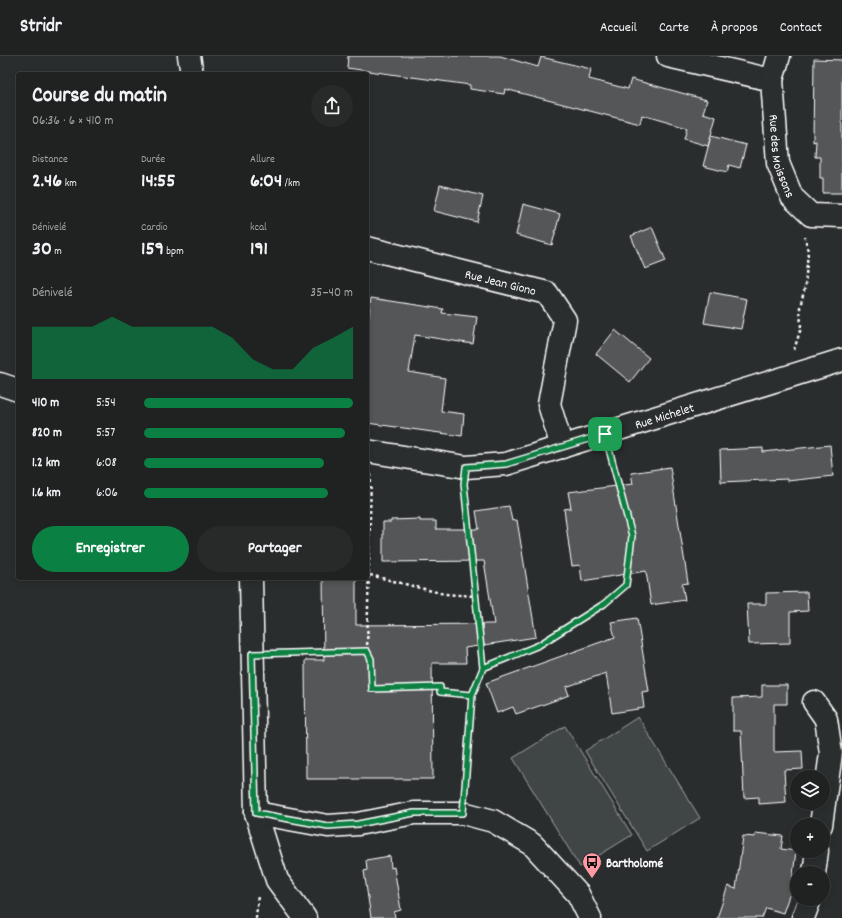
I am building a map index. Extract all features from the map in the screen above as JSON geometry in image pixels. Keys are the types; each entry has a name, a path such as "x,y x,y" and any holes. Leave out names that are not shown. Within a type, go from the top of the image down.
{"street":[{"path":"189,56 192,72"},
{"path":"668,56 772,80"},
{"name":"Rue des Moissons","path":"779,56 772,80 778,163 792,197 811,215"},
{"path":"811,215 842,216"},
{"name":"Rue Jean Giono","path":"369,248 547,293 564,320 549,404 562,447"},
{"name":"Rue Michelet","path":"369,451 466,467 506,464 842,360"},
{"path":"0,384 16,389"},
{"path":"250,580 256,813 277,880 305,918"},
{"path":"814,702 826,718 831,753 822,818"},
{"path":"256,813 328,826 358,824 414,813 463,813 493,821 532,844 578,894 590,918"},
{"path":"803,918 807,906"}],"path":[{"path":"798,373 794,352 801,328 800,307 805,287 808,252 803,229 811,215"},
{"path":"483,668 539,645 604,604 626,585 632,536 605,434"},
{"path":"369,451 370,575 367,651 371,659 372,689 440,687 440,692 472,695"},
{"path":"463,813 472,695 483,668 464,484 466,467"},
{"path":"370,575 444,594 476,596"},
{"path":"252,654 367,651"}],"shaded area":[{"path":"638,717 700,818 647,851 585,751"},
{"path":"565,726 632,835 580,867 513,758"}],"building":[{"path":"348,56 500,56 538,67 541,57 591,69 589,79 628,89 631,79 707,100 703,113 716,117 708,146 684,139 687,128 642,115 640,124 505,89 504,94 470,89 470,85 347,68"},
{"path":"814,59 842,60 842,193 823,193 823,178 820,178 820,157 815,157 816,141 813,142"},
{"path":"711,136 746,145 740,168 729,165 727,172 703,166"},
{"path":"440,185 483,196 477,222 434,211"},
{"path":"523,204 560,214 552,245 516,235"},
{"path":"652,227 666,261 645,269 631,236"},
{"path":"710,292 747,299 741,329 704,323"},
{"path":"371,298 443,309 442,313 477,317 473,344 415,335 409,372 445,378 441,411 464,414 462,436 369,423 369,314"},
{"path":"615,330 649,358 630,382 596,354"},
{"path":"830,445 833,476 787,481 787,479 721,482 720,450 763,448 763,452"},
{"path":"670,467 688,583 682,584 685,600 651,605 646,571 582,581 580,565 572,566 570,554 564,509 571,508 568,492 633,484 631,473"},
{"path":"509,506 512,521 517,520 536,637 465,648 466,663 432,663 433,779 306,779 305,660 324,660 323,580 356,580 356,625 494,624 484,561 383,562 383,522 391,522 391,520 420,519 420,521 436,521 436,529 479,529 476,511"},
{"path":"807,592 808,611 790,612 790,643 749,644 747,604 766,604 766,593"},
{"path":"637,618 649,691 642,692 644,708 612,713 606,673 566,687 569,695 556,700 516,714 513,707 497,713 486,683 615,637 611,622"},
{"path":"762,685 787,685 787,704 774,704 774,752 802,751 803,769 784,770 786,802 759,804 759,797 744,798 741,731 733,731 733,698 762,697"},
{"path":"755,833 783,836 781,849 790,850 790,858 795,858 794,866 790,866 790,893 783,913 766,908 762,918 717,918 728,886 736,889 743,836 755,837"},
{"path":"390,856 391,868 394,867 401,910 394,912 395,918 371,918 364,871 367,870 366,860"}],"place":[{"name":"Bartholomé","path":"592,879"}],"route":[{"path":"605,434 506,464 466,467 464,484 483,668 472,695 440,692 440,687 372,689 371,659 367,651 252,654 256,813 291,821 328,826 358,824 414,813 463,813 472,695 483,668 539,645 604,604 626,585 632,536 605,434"}]}
